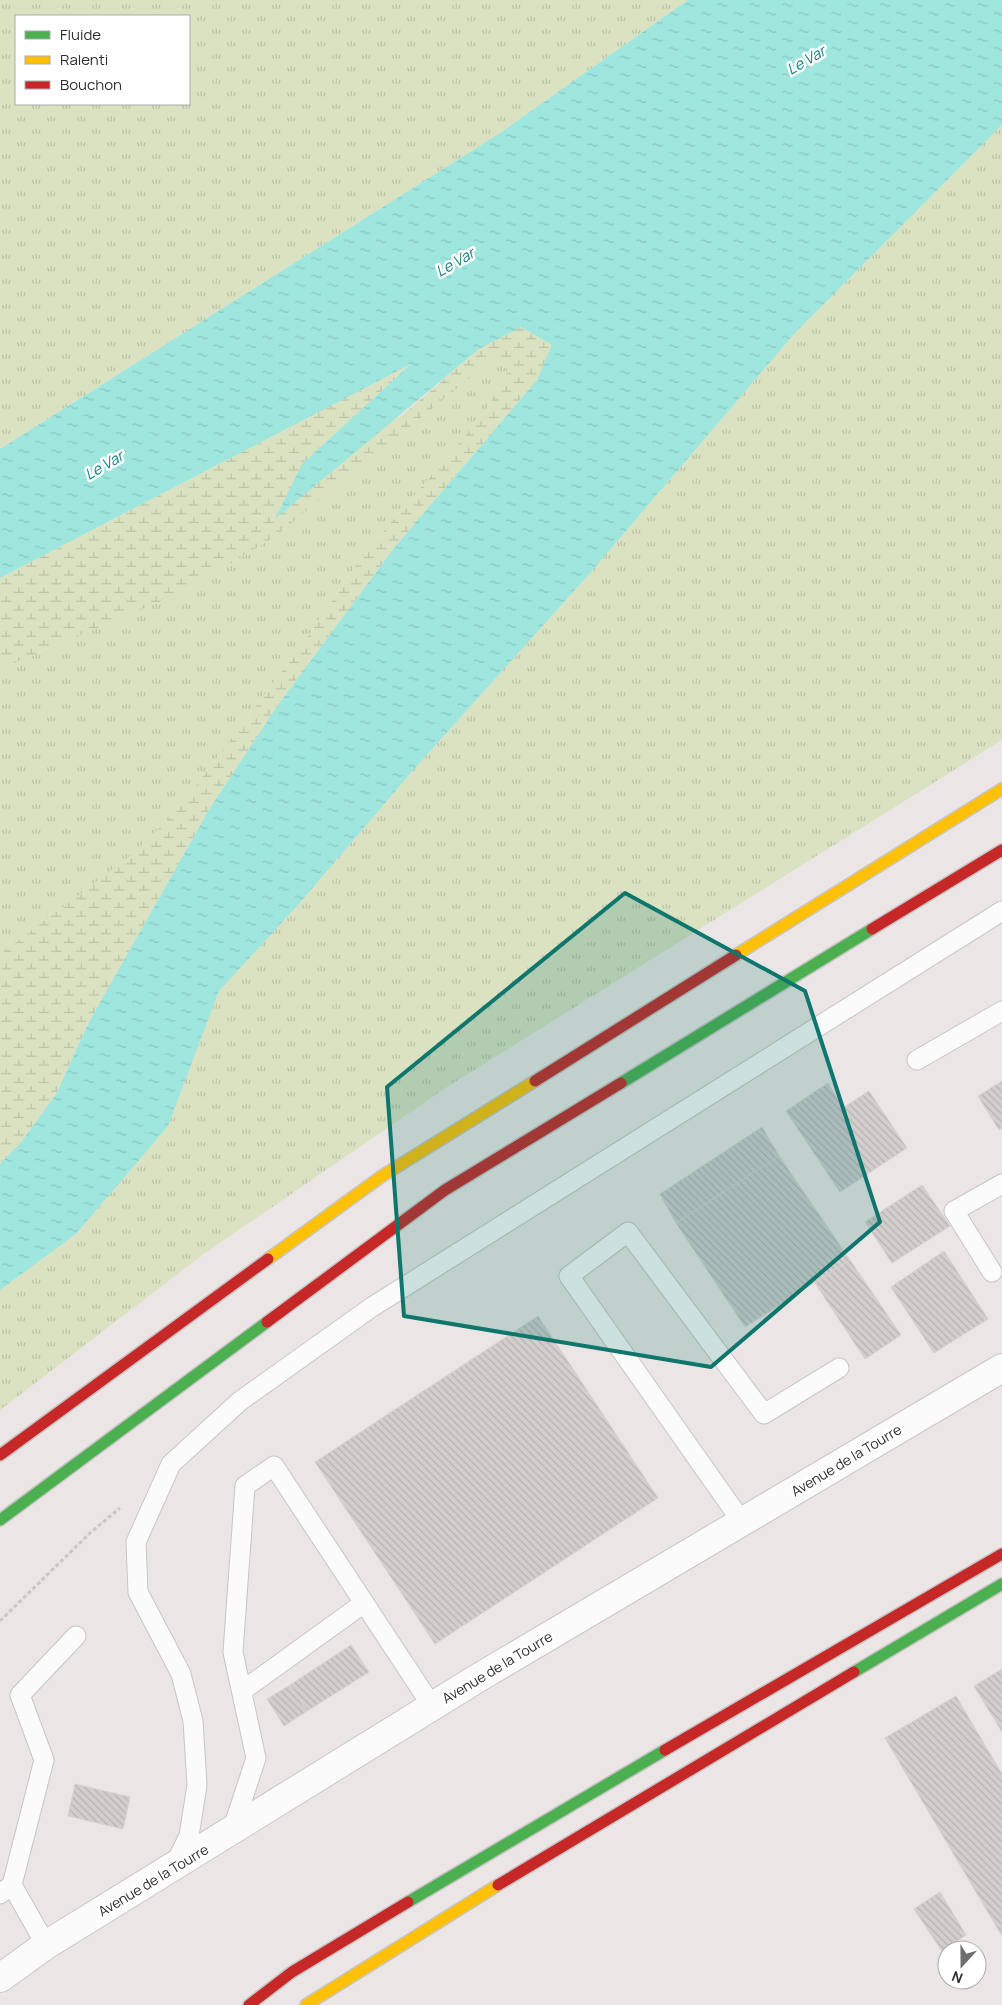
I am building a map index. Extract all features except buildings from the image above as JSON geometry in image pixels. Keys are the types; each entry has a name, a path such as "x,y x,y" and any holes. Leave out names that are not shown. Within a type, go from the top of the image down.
{"highway":[{"path":"0,1455 382,1176 1002,789"},
{"path":"0,1520 445,1190 1002,850"},
{"path":"249,2005 292,1972 543,1820 1002,1554"},
{"path":"306,2005 574,1838 1002,1584"},
{"path":"400,1960 574,1838"}],"street":[{"name":"Avenue de la Tourre","path":"0,1978 46,1945 432,1706 1002,1368"}],"lane":[{"path":"173,1867 189,1836 197,1784 193,1721 181,1674 138,1592 136,1542 172,1464 240,1401 372,1308 1002,911"},
{"path":"917,1060 1002,1011"},
{"path":"992,1272 954,1211 1002,1184"},
{"path":"742,1522 569,1276 628,1232 764,1414 839,1368"},
{"path":"232,1831 256,1758 233,1652 245,1486 274,1466 432,1706"},
{"path":"242,1691 364,1603"},
{"path":"46,1945 6,1890 44,1760 20,1694 76,1636"}],"path":[{"path":"0,1621 90,1533 127,1502"}],"highlighted area":[{"path":"625,893 805,991 880,1222 711,1367 404,1316 387,1087"}],"green space":[{"path":"0,0 688,0 500,133 0,449"},
{"path":"1002,125 1002,740 447,1087 205,1253 0,1410 0,1290 76,1234 168,1126 219,991 298,905 415,768 591,572 794,334"},
{"path":"521,327 553,345 537,380 394,548 278,705 210,808 89,1022 56,1094 22,1141 0,1164 0,954 133,854 180,807 304,642 361,558 485,412 507,373 499,354 273,538 181,593 0,669 0,578 413,363 302,464 400,417 479,349"},
{"path":"499,353 507,373 485,412 361,558 304,642 180,807 134,854 0,954 0,669 181,593 273,538"}],"water":[{"name":"Le Var","path":"688,0 1002,0 1002,125 794,334 591,572 415,768 298,905 219,991 168,1126 76,1234 0,1290 0,1164 22,1141 56,1094 89,1022 210,808 278,705 394,548 537,380 552,345 521,327 479,349 275,519 302,464 411,364 0,578 0,449 500,133"}],"traffic: fast":[{"path":"621,1083 872,929"},
{"path":"0,1520 267,1322"},
{"path":"854,1672 1002,1584"},
{"path":"408,1902 665,1750"}],"traffic: slow":[{"path":"736,955 1002,789"},
{"path":"268,1259 382,1176 535,1081"},
{"path":"306,2005 498,1885"}],"traffic: jam":[{"path":"872,929 1002,850"},
{"path":"535,1081 736,955"},
{"path":"267,1322 445,1190 621,1083"},
{"path":"0,1455 268,1259"},
{"path":"665,1750 1002,1554"},
{"path":"498,1885 854,1672"},
{"path":"249,2005 292,1972 408,1902"}]}
